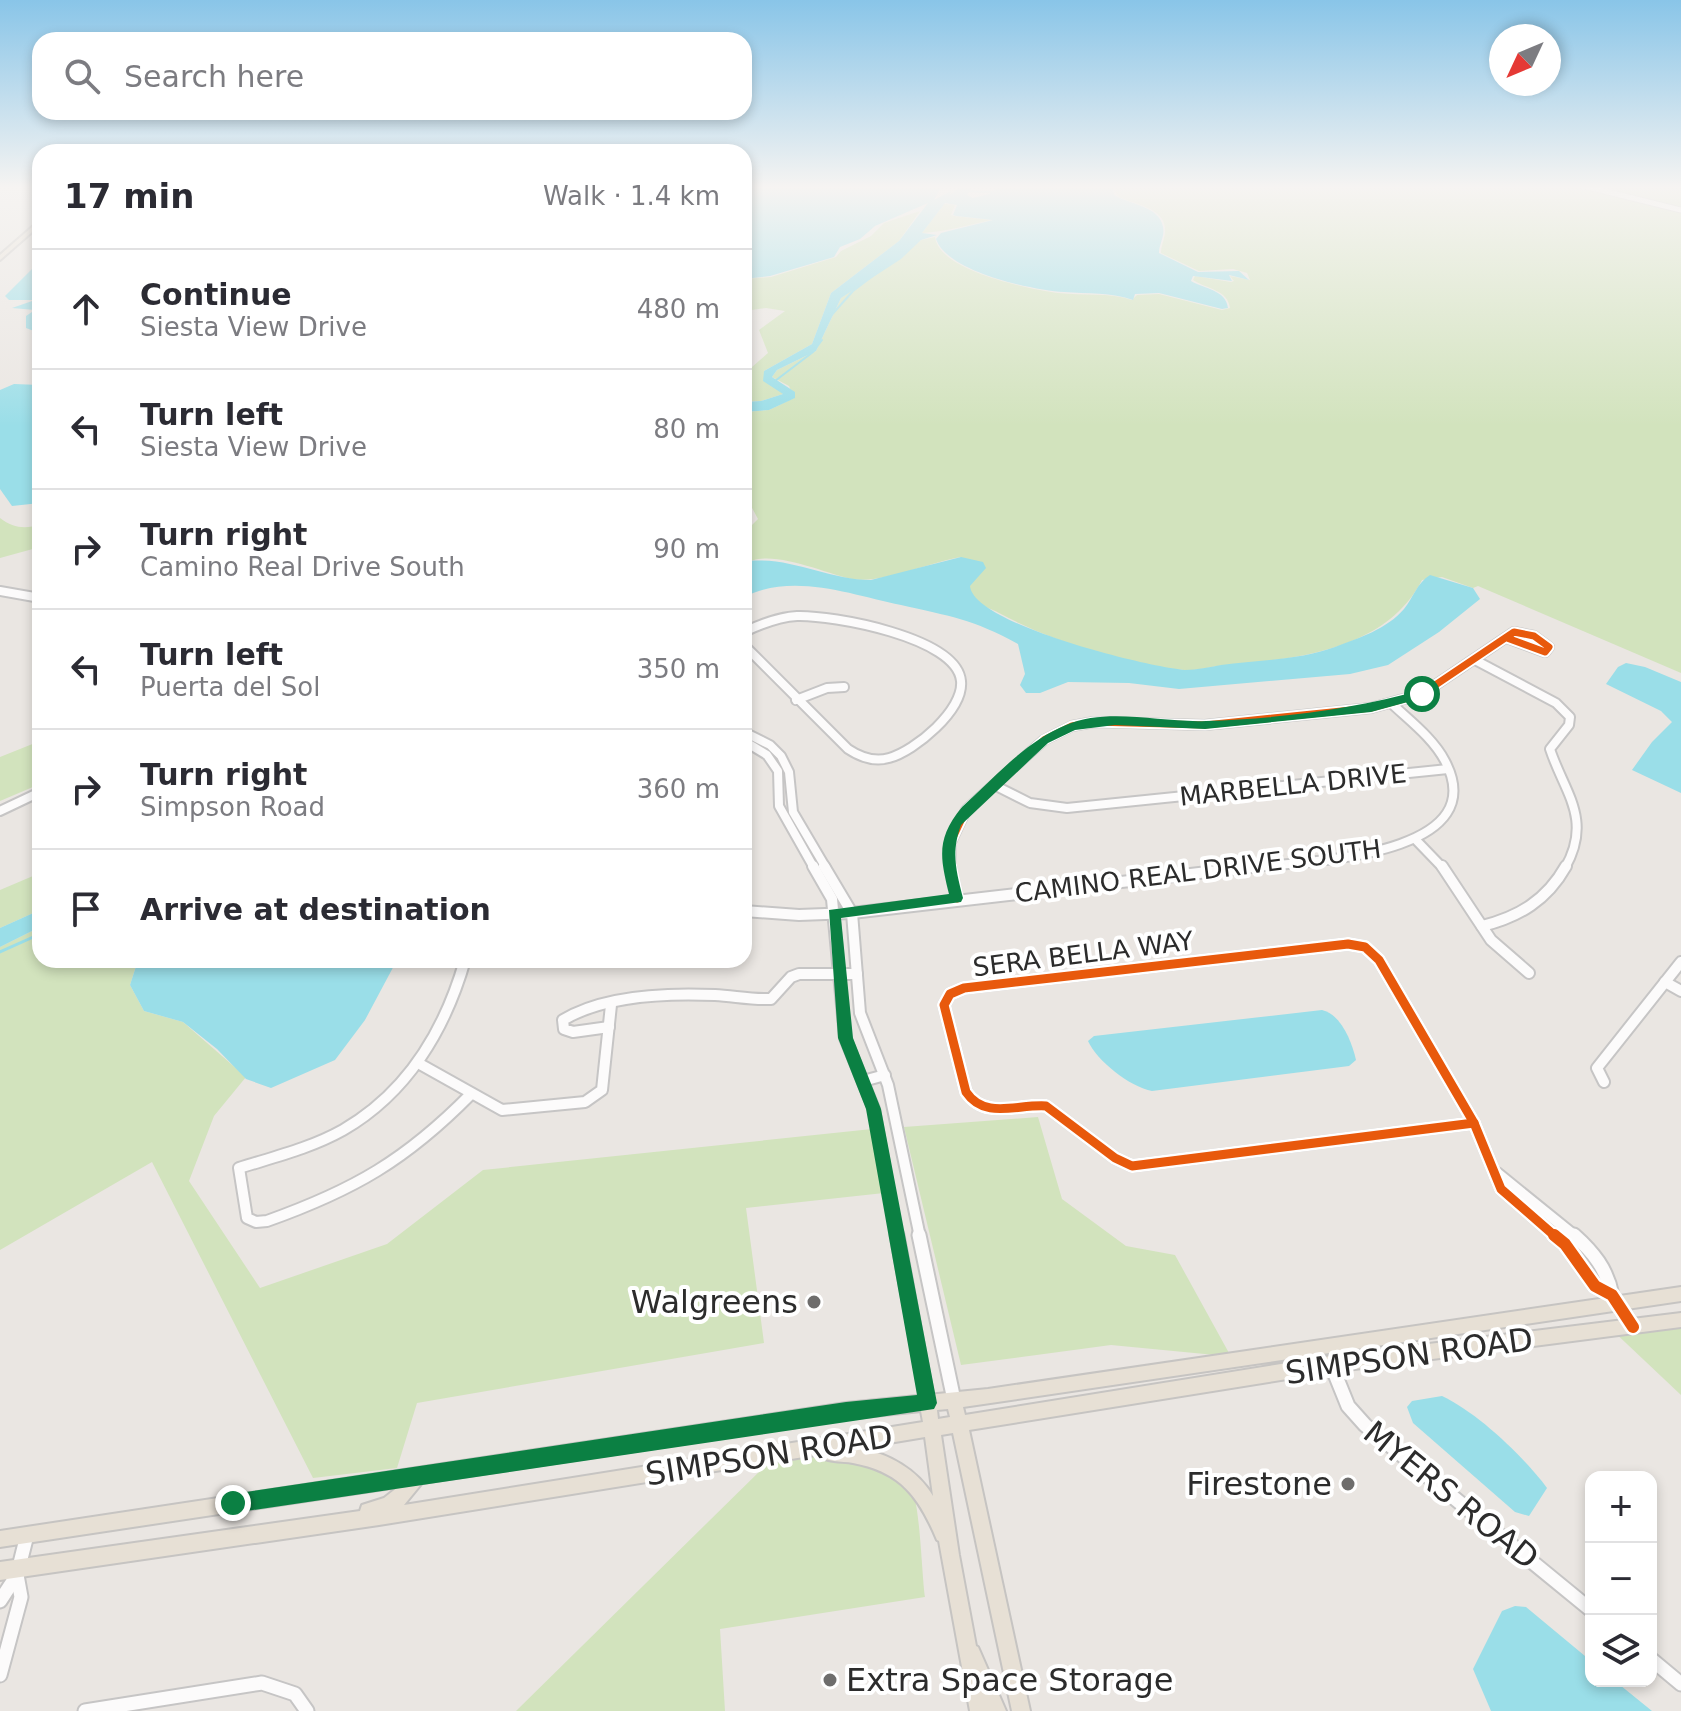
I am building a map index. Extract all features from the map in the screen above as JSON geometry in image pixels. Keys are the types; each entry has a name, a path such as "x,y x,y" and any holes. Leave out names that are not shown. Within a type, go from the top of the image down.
{"main road":[{"name":"SIMPSON ROAD","path":"0,1539 846,1411 954,1400 1615,1300 1681,1294"},
{"name":"SIMPSON ROAD","path":"11,1571 289,1527 379,1517 1331,1364 1681,1320"},
{"path":"1331,1364 1339,1351 1353,1342"},
{"path":"1268,1375 1281,1363 1285,1352"},
{"path":"954,1400 1021,1711"},
{"path":"928,1403 950,1555 979,1711"},
{"path":"802,1450 861,1454 905,1474 923,1492 950,1555"},
{"path":"289,1527 324,1517 381,1509 405,1495 417,1477"},
{"path":"964,1634 997,1711"}],"street":[{"path":"0,591 32,597"},
{"path":"752,629 778,619 808,616 876,630 934,648 953,664 961,682 959,699 950,714 905,751 882,759 866,758 852,752 752,653"},
{"path":"957,898 947,860 949,841 956,824 966,810 1044,740 1072,726 1094,722 1205,725 1336,713 1391,703 1422,694 1507,638"},
{"path":"1475,660 1556,703 1575,717 1550,749 1573,805 1573,849 1566,869 1542,900 1527,912 1504,923 1482,926"},
{"path":"796,700 827,688 844,687"},
{"path":"1391,703 1430,740 1448,769"},
{"path":"752,736 770,745 781,756 789,772 793,812 852,913 860,1013 885,1075 902,1143 954,1400"},
{"path":"752,746 767,755 778,771 779,806 832,899 845,1038 874,1109 928,1403"},
{"name":"MARBELLA DRIVE","path":"994,785 1018,798 1067,808 1135,796 1448,769"},
{"name":"CAMINO REAL DRIVE SOUTH","path":"752,911 852,913 957,898 1361,854 1416,840 1439,824 1448,812 1452,796 1448,769"},
{"path":"0,811 32,796"},
{"path":"1416,840 1441,864 1482,926 1508,957 1529,973"},
{"name":"SERA BELLA WAY","path":"1474,1123 1132,1166 1115,1158 1046,1106 990,1110 973,1103 966,1092 944,1005 950,994 960,989 1357,944 1369,949 1379,960 1474,1123 1501,1189 1565,1244 1595,1286 1615,1300 1633,1327"},
{"path":"1604,1082 1597,1068 1681,962"},
{"path":"462,968 449,1006 418,1063 402,1082 345,1128 317,1142 239,1168 247,1218 256,1222 267,1221 327,1201 379,1175 439,1127 471,1094"},
{"path":"609,1027 573,1032 564,1029 563,1020 573,1013 611,1005 687,995 771,999 791,977 816,972 857,974"},
{"path":"1665,982 1681,991"},
{"path":"418,1063 502,1110 585,1102 602,1090 611,1005"},
{"path":"863,1081 885,1075"},
{"name":"MYERS ROAD","path":"1331,1364 1355,1416 1585,1605"},
{"path":"0,1601 27,1535"},
{"path":"0,1675 21,1597 11,1571"},
{"path":"1657,1664 1681,1684"},
{"path":"85,1711 262,1683 288,1688 304,1702 307,1711"}],"green space":[{"path":"807,266 867,266 831,293 812,344 764,371 783,394 752,402 752,367 768,353 759,330 785,311 752,310 752,278 771,277"},
{"path":"885,266 962,266 987,276 1058,293 1105,295 1132,300 1137,295 1159,294 1222,310 1230,308 1225,297 1193,280 1195,276 1231,282 1234,281 1230,276 1250,280 1247,273 1233,269 1199,271 1188,266 1681,266 1681,673 1478,586 1473,588 1442,577 1422,580 1406,604 1386,622 1363,636 1337,646 1282,659 1189,670 1137,663 1088,650 1041,633 982,605 971,594 961,557 864,580 781,560 767,558 752,561 752,525 758,519 752,508 752,411 769,410 794,398 789,386 772,377 777,370 816,351 841,298"},
{"path":"0,518 19,527 32,526 32,549 0,558"},
{"path":"32,744 32,787 0,801 0,757"},
{"path":"32,876 32,914 0,928 0,890"},
{"path":"32,931 32,968 135,968 130,985 144,1011 183,1022 246,1077 214,1116 189,1181 260,1288 387,1244 483,1170 872,1129 884,1193 746,1208 764,1343 417,1403 397,1468 313,1478 152,1162 0,1250 0,947"},
{"path":"1038,1117 1062,1199 1126,1246 1175,1255 1229,1353 1215,1355 1111,1345 961,1365 904,1127"},
{"path":"1681,1314 1681,1395 1609,1327"},
{"path":"820,1454 883,1471 895,1476 912,1491 919,1525 925,1597 720,1629 725,1711 516,1711 770,1461"}],"water":[{"path":"752,266 804,266 752,278"},
{"path":"867,266 890,266 841,298 816,351 777,370 772,377 795,392 795,398 769,410 752,411 752,402 783,394 763,381 764,371 812,344 831,293"},
{"path":"965,266 1185,266 1198,272 1239,271 1249,280 1229,275 1232,281 1193,276 1191,281 1223,297 1228,308 1222,309 1159,293 1135,294 1133,300 1108,294 1050,291"},
{"path":"32,269 32,300 9,300 5,296"},
{"path":"32,301 32,310 12,308"},
{"path":"32,312 32,330 26,328 26,316"},
{"path":"14,384 32,385 32,504 12,506 0,489 0,390"},
{"path":"961,557 983,562 986,568 970,586 979,600 1000,615 1101,652 1185,670 1308,655 1354,640 1397,616 1430,575 1473,588 1480,599 1439,632 1388,665 1350,674 1179,689 1129,683 1068,682 1040,693 1026,693 1020,685 1025,674 1018,644 1002,636 961,619 843,591 782,586 752,594 752,561 781,562 871,580"},
{"path":"1626,663 1645,667 1681,682 1681,793 1632,770 1652,742 1672,722 1661,711 1606,684 1618,667"},
{"path":"32,914 32,931 0,947 0,928"},
{"path":"135,968 393,968 365,1020 335,1060 271,1088 246,1079 217,1049 183,1022 144,1011 130,985"},
{"path":"1322,1010 1335,1017 1348,1037 1356,1060 1349,1066 1152,1091 1115,1072 1088,1041 1094,1036"},
{"path":"1442,1396 1499,1436 1547,1488 1529,1516 1515,1512 1413,1423 1407,1407 1412,1401"},
{"path":"1515,1606 1526,1607 1585,1656 1585,1687 1622,1687 1652,1711 1491,1711 1473,1669 1502,1611"}],"waterway":[{"path":"829,318 853,291 882,269"},
{"path":"775,381 813,352 822,340"},
{"path":"0,952 32,938"}],"cycle path":[{"path":"957,898 951,874 951,842 966,810 1044,740 1072,726 1094,722 1205,725 1371,708 1422,694 1514,632 1534,636 1549,647 1545,652 1536,651 1507,638"},
{"path":"1474,1123 1132,1166 1115,1158 1046,1106 991,1109 972,1102 966,1092 944,1005 950,994 964,988 1348,944 1365,947 1379,960 1474,1123 1501,1189 1565,1244 1595,1286 1612,1295 1633,1327"}],"place":[{"name":"Walgreens","path":"814,1302"},
{"name":"Firestone","path":"1348,1484"},
{"name":"Extra Space Storage","path":"830,1680"}],"route":[{"path":"233,1503 846,1411 928,1403 874,1109 845,1038 834,914 957,898 947,860 949,841 956,824 966,810 1044,740 1072,726 1115,721 1205,725 1371,708 1422,694"}]}
